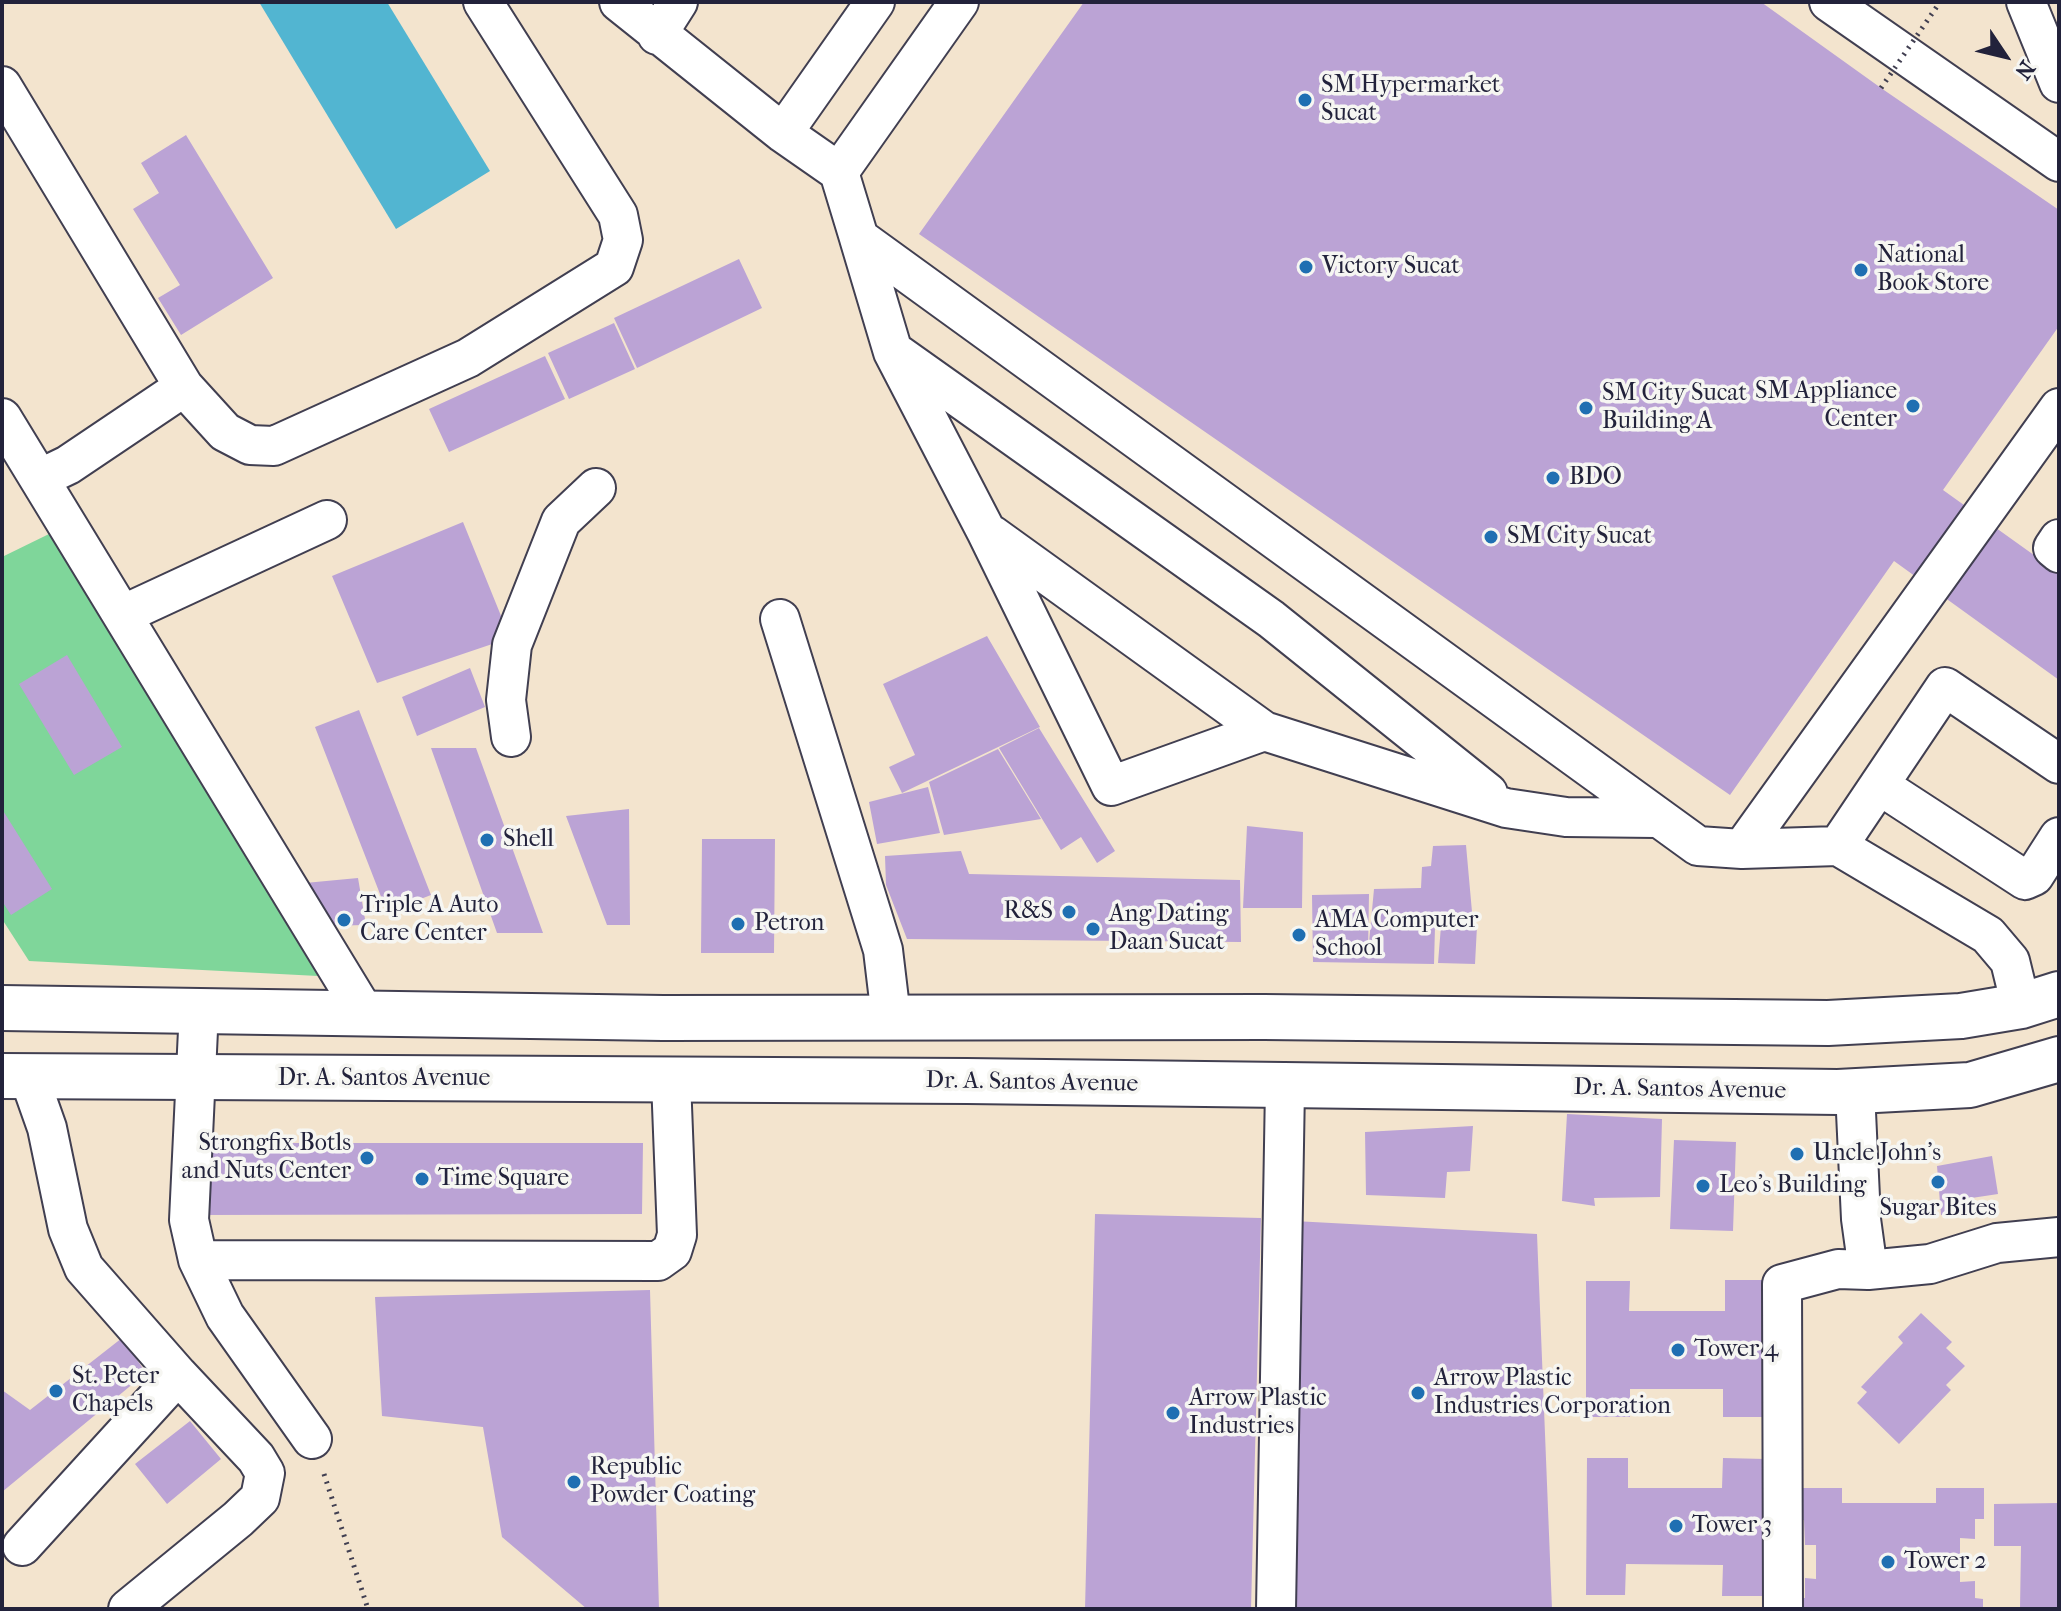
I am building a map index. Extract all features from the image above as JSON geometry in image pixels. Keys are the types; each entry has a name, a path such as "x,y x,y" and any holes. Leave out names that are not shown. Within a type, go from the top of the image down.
{"main road":[{"path":"2,1008 737,1017 1264,1017 1828,1023 1961,1016 2040,1000"},
{"path":"730,1079 737,1017"},
{"path":"1264,1017 1274,1087"},
{"name":"Dr. A. Santos Avenue","path":"16,1077 730,1079 1855,1091 1970,1085 2059,1059"}],"street":[{"path":"2,86 184,387 225,432 250,445 274,446 468,358 614,267 623,240 618,215 483,2"},
{"path":"619,2 783,133 839,172 893,352 986,531 1111,786 1264,731"},
{"path":"657,35 678,2"},
{"path":"783,133 875,2"},
{"path":"839,172 959,2"},
{"path":"1829,2 2059,162"},
{"path":"2026,2 2059,83"},
{"path":"859,238 1698,846 1742,849 1838,846 1988,935 2040,1000"},
{"path":"893,352 1271,619 1506,808"},
{"path":"41,478 68,465 184,387"},
{"path":"1742,849 2059,408"},
{"path":"2,418 364,1012"},
{"path":"511,737 506,700 512,645 561,521 596,488"},
{"path":"122,615 327,520"},
{"path":"986,531 1264,731 1506,808 1566,817 1656,818"},
{"path":"2059,539 2053,548 2059,553"},
{"path":"780,619 883,950 891,1017"},
{"path":"1838,846 1945,687 2059,764"},
{"path":"1879,785 2025,880 2034,876 2059,837"},
{"path":"199,1009 189,1220 198,1260 225,1316 312,1439"},
{"path":"16,1077 47,1128 68,1229 84,1268 256,1458 265,1473 260,1498 128,1609"},
{"path":"198,1260 658,1261 672,1251 677,1235 671,1080"},
{"path":"1274,1087 1281,1219 1276,1609"},
{"path":"1855,1091 1861,1219 1868,1270"},
{"path":"1783,1609 1782,1284 1838,1269 1868,1270 1930,1264 1997,1243 2059,1237"},
{"path":"22,1546 178,1375"}],"path":[{"path":"1881,88 1940,2"},
{"path":"312,1439 368,1609"}],"green space":[{"path":"49,534 318,976 29,961 2,919 2,557"}],"water":[{"path":"259,2 387,2 490,171 396,229"}],"building":[{"name":"SM City Sucat Building A","path":"1084,2 1761,2 2059,210 2059,326 1943,490 2059,573 2059,680 1894,561 1730,795 919,234"},
{"path":"186,135 273,278 181,335 158,298 180,285 133,209 159,193 141,163"},
{"path":"739,259 762,308 637,368 614,318"},
{"path":"614,323 635,369 569,399 548,353"},
{"path":"545,356 565,399 449,452 429,409"},
{"path":"463,522 510,638 377,683 332,576"},
{"path":"987,636 1040,727 902,793 889,767 915,755 883,684"},
{"path":"67,655 122,747 74,775 19,684"},
{"path":"470,668 485,707 417,736 402,697"},
{"path":"359,710 431,895 387,912 315,727"},
{"path":"1039,728 1115,851 1097,863 1081,837 1061,850 999,748"},
{"name":"Shell","path":"431,748 476,748 543,933 497,933"},
{"path":"998,749 1041,819 944,835 929,782"},
{"path":"928,787 940,833 877,844 869,802"},
{"path":"2,809 52,889 11,915 2,901"},
{"path":"629,809 630,925 607,925 566,816"},
{"path":"1247,826 1303,832 1302,908 1243,908"},
{"name":"Petron","path":"702,839 775,839 774,953 701,953"},
{"path":"1466,845 1473,923 1477,926 1475,964 1438,963 1441,926 1435,927 1434,964 1313,962 1312,895 1369,894 1368,953 1374,889 1421,888 1422,867 1431,866 1433,846"},
{"name":"R&S","path":"961,851 969,874 1240,880 1241,942 907,939 886,885 885,856"},
{"path":"358,878 366,925 321,926 305,883"},
{"path":"1567,1114 1662,1119 1660,1197 1594,1198 1595,1206 1562,1201"},
{"path":"1473,1126 1470,1171 1447,1172 1445,1198 1366,1195 1365,1132"},
{"name":"Leo's Building","path":"1674,1140 1736,1142 1733,1231 1670,1229"},
{"name":"Time Square","path":"202,1143 643,1143 642,1214 202,1215"},
{"path":"1992,1156 1998,1194 1965,1199 1965,1211 1941,1215 1937,1166"},
{"name":"Arrow Plastic Industries","path":"1095,1214 1261,1218 1251,1609 1085,1609"},
{"name":"Arrow Plastic Industries Corporation","path":"1294,1221 1537,1234 1552,1609 1291,1609"},
{"name":"Tower 4","path":"1725,1280 1770,1280 1769,1417 1723,1417 1723,1389 1630,1389 1630,1417 1586,1417 1586,1281 1630,1281 1629,1311 1725,1311"},
{"name":"Republic Powder Coating","path":"650,1290 659,1609 587,1609 502,1537 483,1427 382,1416 375,1297"},
{"path":"1921,1313 1952,1342 1946,1348 1965,1366 1946,1385 1951,1390 1899,1444 1857,1403 1867,1392 1861,1387 1903,1343 1898,1337"},
{"path":"122,1338 146,1373 2,1492 2,1390 30,1410"},
{"path":"190,1421 221,1459 167,1504 135,1464"},
{"name":"Tower 3","path":"1587,1458 1628,1458 1628,1488 1722,1488 1723,1458 1766,1459 1765,1596 1722,1596 1723,1565 1626,1564 1625,1595 1586,1595"},
{"name":"Tower 2","path":"1798,1488 1842,1488 1842,1503 1936,1503 1936,1488 1984,1488 1984,1519 1975,1519 1975,1539 1960,1538 1960,1582 1975,1581 1975,1598 1983,1599 1983,1609 1795,1609 1795,1598 1805,1598 1805,1578 1816,1579 1816,1545 1805,1545 1804,1520 1798,1520"},
{"path":"2059,1503 2059,1609 2020,1609 2021,1546 1994,1546 1994,1504"}],"place":[{"name":"SM Hypermarket Sucat","path":"1305,100"},
{"name":"Victory Sucat","path":"1306,267"},
{"name":"National Book Store","path":"1861,270"},
{"name":"SM Appliance Center","path":"1913,406"},
{"name":"SM City Sucat Building A","path":"1586,408"},
{"name":"BDO","path":"1553,478"},
{"name":"SM City Sucat","path":"1491,537"},
{"name":"Shell","path":"487,840"},
{"name":"R&S","path":"1069,912"},
{"name":"Triple A Auto Care Center","path":"344,920"},
{"name":"Petron","path":"738,924"},
{"name":"Ang Dating Daan Sucat","path":"1093,929"},
{"name":"AMA Computer School","path":"1299,935"},
{"name":"Uncle John's","path":"1797,1154"},
{"name":"Strongfix Botls and Nuts Center","path":"367,1158"},
{"name":"Time Square","path":"422,1179"},
{"name":"Sugar Bites","path":"1938,1182"},
{"name":"Leo's Building","path":"1703,1186"},
{"name":"Tower 4","path":"1678,1350"},
{"name":"St. Peter Chapels","path":"56,1391"},
{"name":"Arrow Plastic Industries Corporation","path":"1418,1393"},
{"name":"Arrow Plastic Industries","path":"1173,1413"},
{"name":"Republic Powder Coating","path":"574,1482"},
{"name":"Tower 3","path":"1676,1526"},
{"name":"Tower 2","path":"1888,1562"}]}
